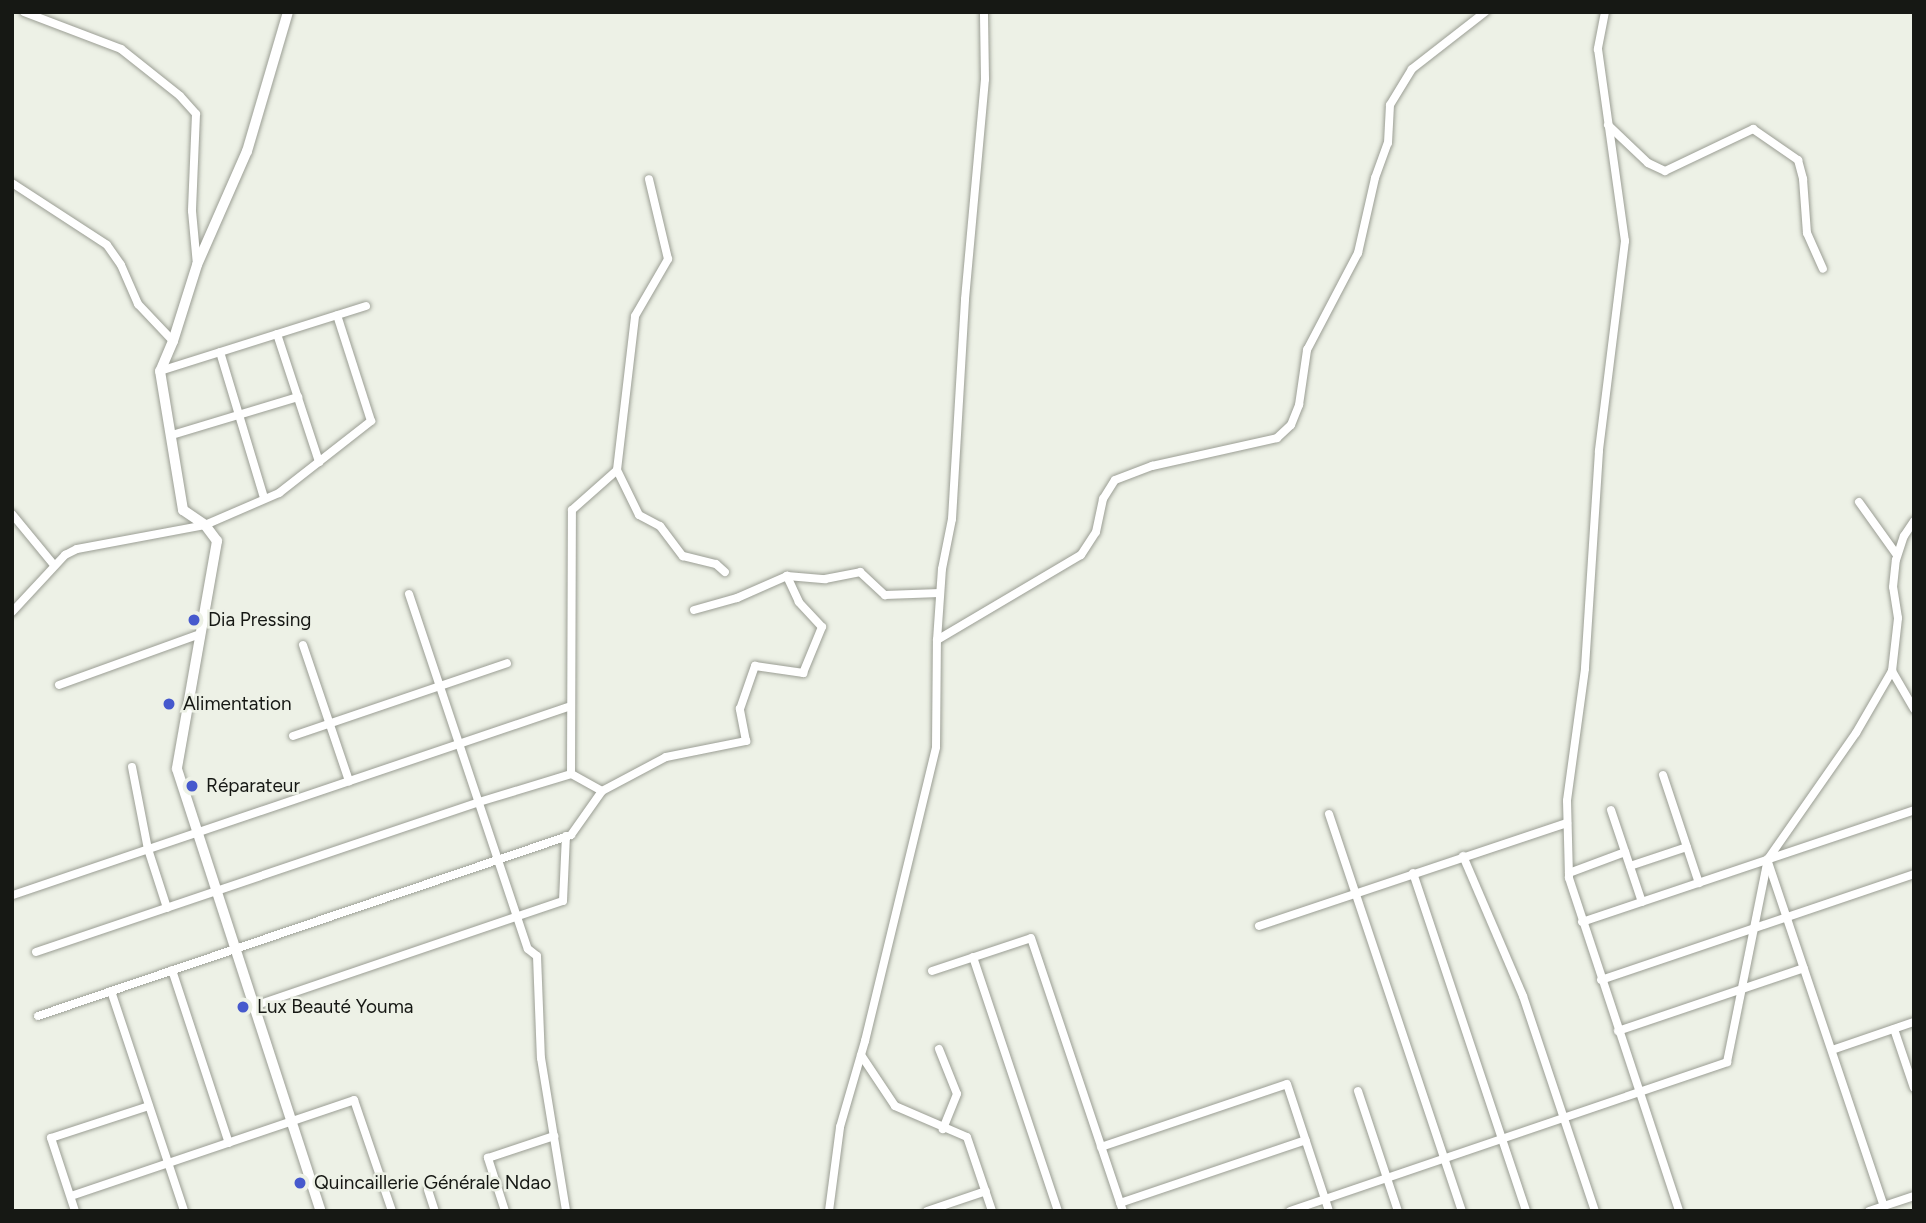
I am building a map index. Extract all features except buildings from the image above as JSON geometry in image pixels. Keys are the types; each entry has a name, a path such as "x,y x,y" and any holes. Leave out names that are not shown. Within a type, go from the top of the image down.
{"street":[{"path":"24,12 121,49 180,96 196,114 192,211 197,265"},
{"path":"288,12 247,150 197,265 173,341 160,371 183,510 205,525 217,541 177,769 321,1211"},
{"path":"829,1211 840,1128 861,1055 936,747 940,593 952,519 965,299 985,79 984,12"},
{"path":"937,640 1081,555 1096,533 1103,499 1115,480 1152,466 1276,438 1291,425 1299,405 1307,350 1358,253 1374,178 1388,143 1390,105 1412,69 1485,12"},
{"path":"1605,12 1598,49 1625,241 1599,452 1586,669 1567,802 1569,873 1582,922 1679,1211"},
{"path":"1608,125 1648,163 1665,171 1753,129 1798,160 1803,179 1807,233 1822,269"},
{"path":"649,180 668,259 635,316 617,470 639,515 660,526 683,556 716,564 725,572"},
{"path":"12,183 107,245 121,265 138,304 173,341"},
{"path":"160,371 366,306"},
{"path":"12,612 54,565 78,549 205,525 279,493 371,421 337,315"},
{"path":"277,334 319,462"},
{"path":"220,352 264,499"},
{"path":"172,435 298,397"},
{"path":"571,774 572,510 617,470"},
{"path":"1859,502 1897,555"},
{"path":"12,514 54,565"},
{"path":"1290,1211 1727,1062 1768,859 1856,733 1892,671 1898,618 1893,587 1897,555 1904,536 1914,521"},
{"path":"694,610 737,598 787,576 825,579 860,572 885,595 940,593"},
{"path":"38,1016 571,835 602,791 666,757 746,741 740,709 755,666 803,673 822,627 799,602 787,576"},
{"path":"409,593 528,949 537,956 541,1058 566,1211"},
{"path":"59,685 200,634"},
{"path":"303,645 349,781"},
{"path":"293,736 507,663"},
{"path":"1892,671 1914,709"},
{"path":"13,895 571,706"},
{"path":"132,767 148,849 167,908"},
{"path":"37,952 479,802 571,774 602,791"},
{"path":"1663,775 1699,883"},
{"path":"1611,810 1642,902"},
{"path":"1582,922 1914,810"},
{"path":"1329,814 1462,1211"},
{"path":"1259,926 1567,823"},
{"path":"254,1006 563,901 566,836"},
{"path":"1630,866 1687,847"},
{"path":"1569,873 1625,852"},
{"path":"1463,856 1523,996 1595,1211"},
{"path":"1768,859 1884,1206"},
{"path":"1413,873 1526,1211"},
{"path":"1601,980 1914,874"},
{"path":"932,971 1031,937 1121,1207 1306,1140"},
{"path":"973,957 1058,1211"},
{"path":"1618,1031 1804,968"},
{"path":"172,970 229,1143"},
{"path":"111,991 184,1211"},
{"path":"1832,1050 1914,1023"},
{"path":"1894,1029 1914,1088"},
{"path":"939,1049 957,1094 943,1129"},
{"path":"861,1055 895,1106 943,1129 967,1137 992,1211"},
{"path":"1101,1147 1287,1084 1329,1211"},
{"path":"1358,1091 1398,1211"},
{"path":"71,1196 354,1100 391,1211"},
{"path":"75,1211 51,1138 149,1106"},
{"path":"505,1211 488,1158 554,1136"},
{"path":"428,1190 435,1211"},
{"path":"927,1211 986,1191"},
{"path":"1869,1211 1914,1196"}],"place":[{"name":"Dia Pressing","path":"194,620"},
{"name":"Alimentation","path":"169,704"},
{"name":"Réparateur","path":"192,786"},
{"name":"Lux Beauté Youma","path":"243,1007"},
{"name":"Quincaillerie Générale Ndao","path":"300,1183"}]}
